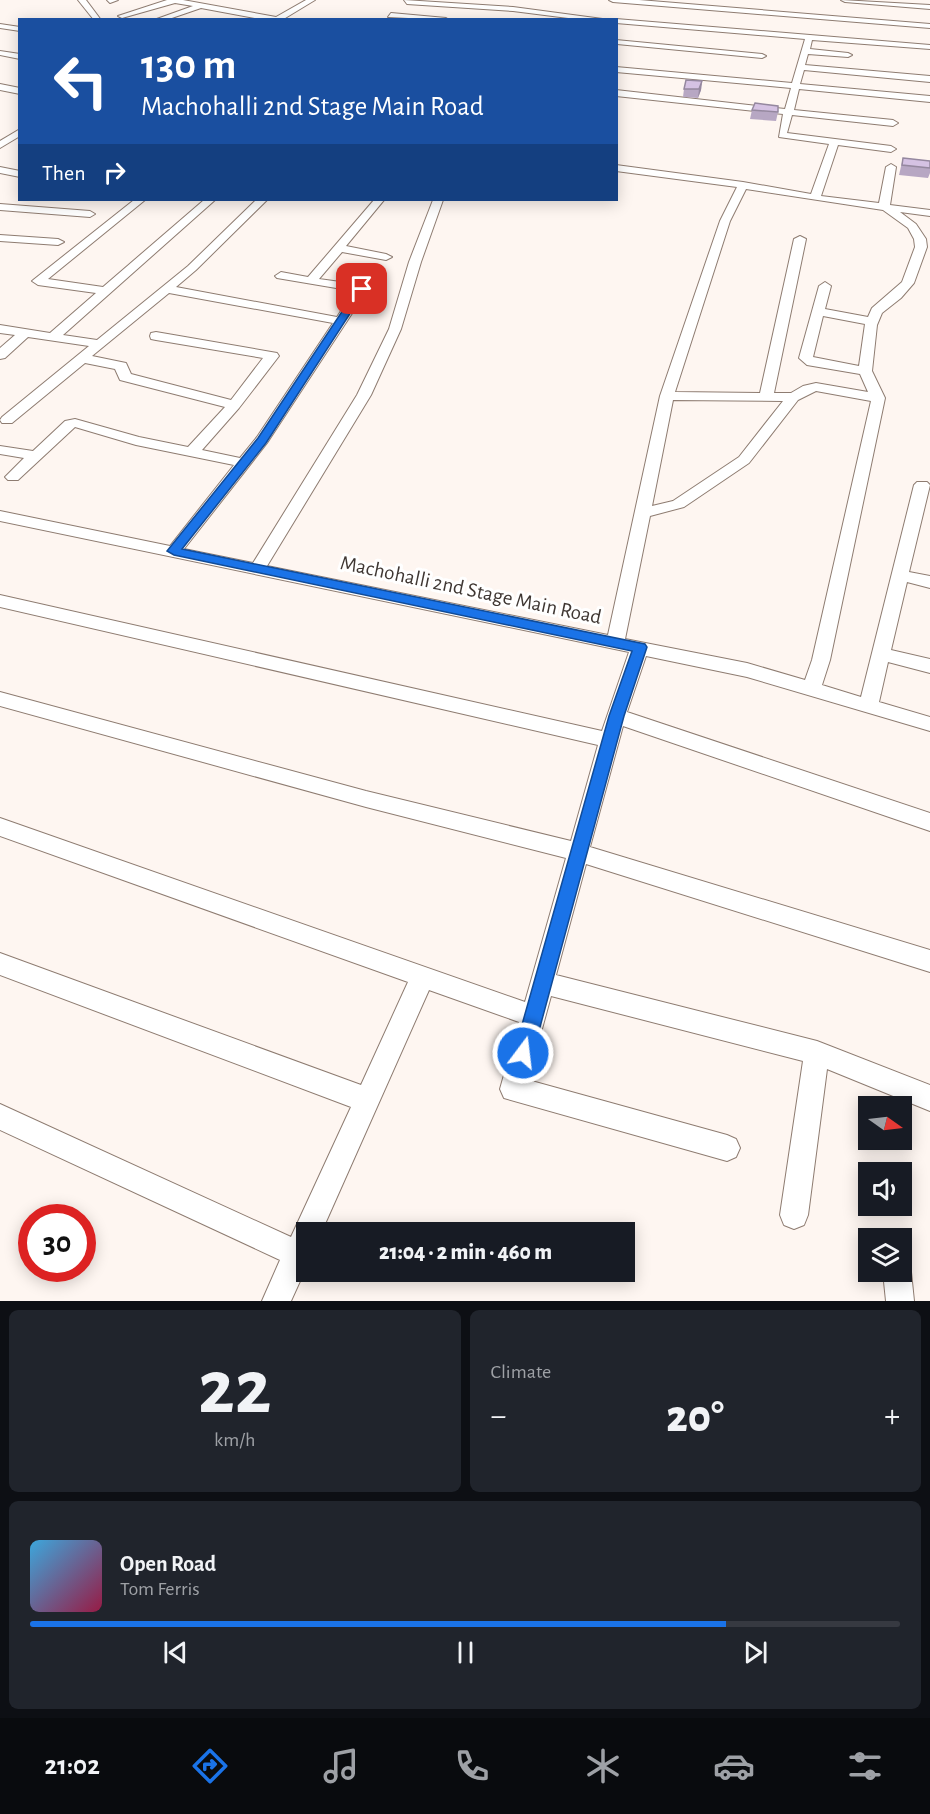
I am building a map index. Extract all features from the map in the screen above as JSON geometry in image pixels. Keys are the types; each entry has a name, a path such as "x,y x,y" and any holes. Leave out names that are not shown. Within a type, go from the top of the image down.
{"street":[{"path":"82,0 96,18"},
{"path":"122,16 172,0 198,7 270,18"},
{"path":"278,18 311,0"},
{"path":"613,0 930,26"},
{"path":"844,0 930,7"},
{"path":"506,18 519,1"},
{"path":"621,21 639,1"},
{"path":"407,2 466,10 513,9 590,18"},
{"path":"163,18 198,7"},
{"path":"391,15 424,18"},
{"path":"621,21 930,47"},
{"path":"0,26 18,29"},
{"path":"809,37 782,135 891,149"},
{"path":"618,42 762,56"},
{"path":"805,51 848,55"},
{"path":"0,53 18,57"},
{"path":"800,67 930,79"},
{"path":"618,69 930,99"},
{"path":"0,87 18,91"},
{"path":"618,93 893,123"},
{"path":"0,145 18,133"},
{"path":"815,198 834,142"},
{"path":"884,206 891,166"},
{"path":"618,168 930,213"},
{"path":"0,170 18,174"},
{"path":"615,643 667,396 725,221 743,185"},
{"path":"106,291 38,281 139,201"},
{"path":"53,337 209,201"},
{"path":"7,420 201,260 261,201"},
{"path":"310,282 378,201"},
{"path":"257,569 364,395 395,329 415,262 438,201"},
{"path":"812,688 878,398 865,371 872,321 876,311 908,283 921,247 920,239 912,226 884,206"},
{"path":"0,207 90,214"},
{"path":"0,238 58,242"},
{"path":"766,397 800,239"},
{"path":"340,248 386,257"},
{"path":"174,551 262,440 362,289 281,276"},
{"path":"825,286 806,358 812,362 865,371"},
{"path":"167,289 341,321"},
{"path":"819,312 872,321"},
{"path":"0,329 99,344"},
{"path":"0,355 25,333"},
{"path":"156,336 272,356 234,405 191,453"},
{"path":"81,358 121,366 125,377 234,405"},
{"path":"641,513 678,504 744,460 793,398 807,388 818,386 878,398"},
{"path":"667,396 793,398"},
{"path":"13,477 70,424 75,423 136,441 244,463"},
{"path":"0,450 38,456"},
{"path":"869,704 900,575 922,523 922,484"},
{"name":"Machohalli 2nd Stage Main Road","path":"0,516 747,670 930,723"},
{"path":"900,575 930,582"},
{"path":"0,601 610,740"},
{"path":"640,647 616,716 513,1089 727,1148"},
{"path":"881,654 930,666"},
{"path":"0,699 366,799 577,852 930,962"},
{"path":"616,716 930,822"},
{"path":"0,827 533,1016"},
{"path":"0,964 367,1100"},
{"path":"312,1222 423,976"},
{"path":"544,983 817,1053 930,1098"},
{"path":"794,1215 817,1053"},
{"path":"0,1117 296,1238"},
{"path":"276,1301 296,1258"},
{"path":"898,1282 900,1301"}],"building":[{"path":"686,80 702,81 699,89 684,89"},
{"path":"755,103 778,106 778,112 752,110"},
{"path":"903,158 930,161 930,168 902,165"}],"route":[{"path":"362,289 262,440 174,551 640,647 616,716 523,1053"}]}
